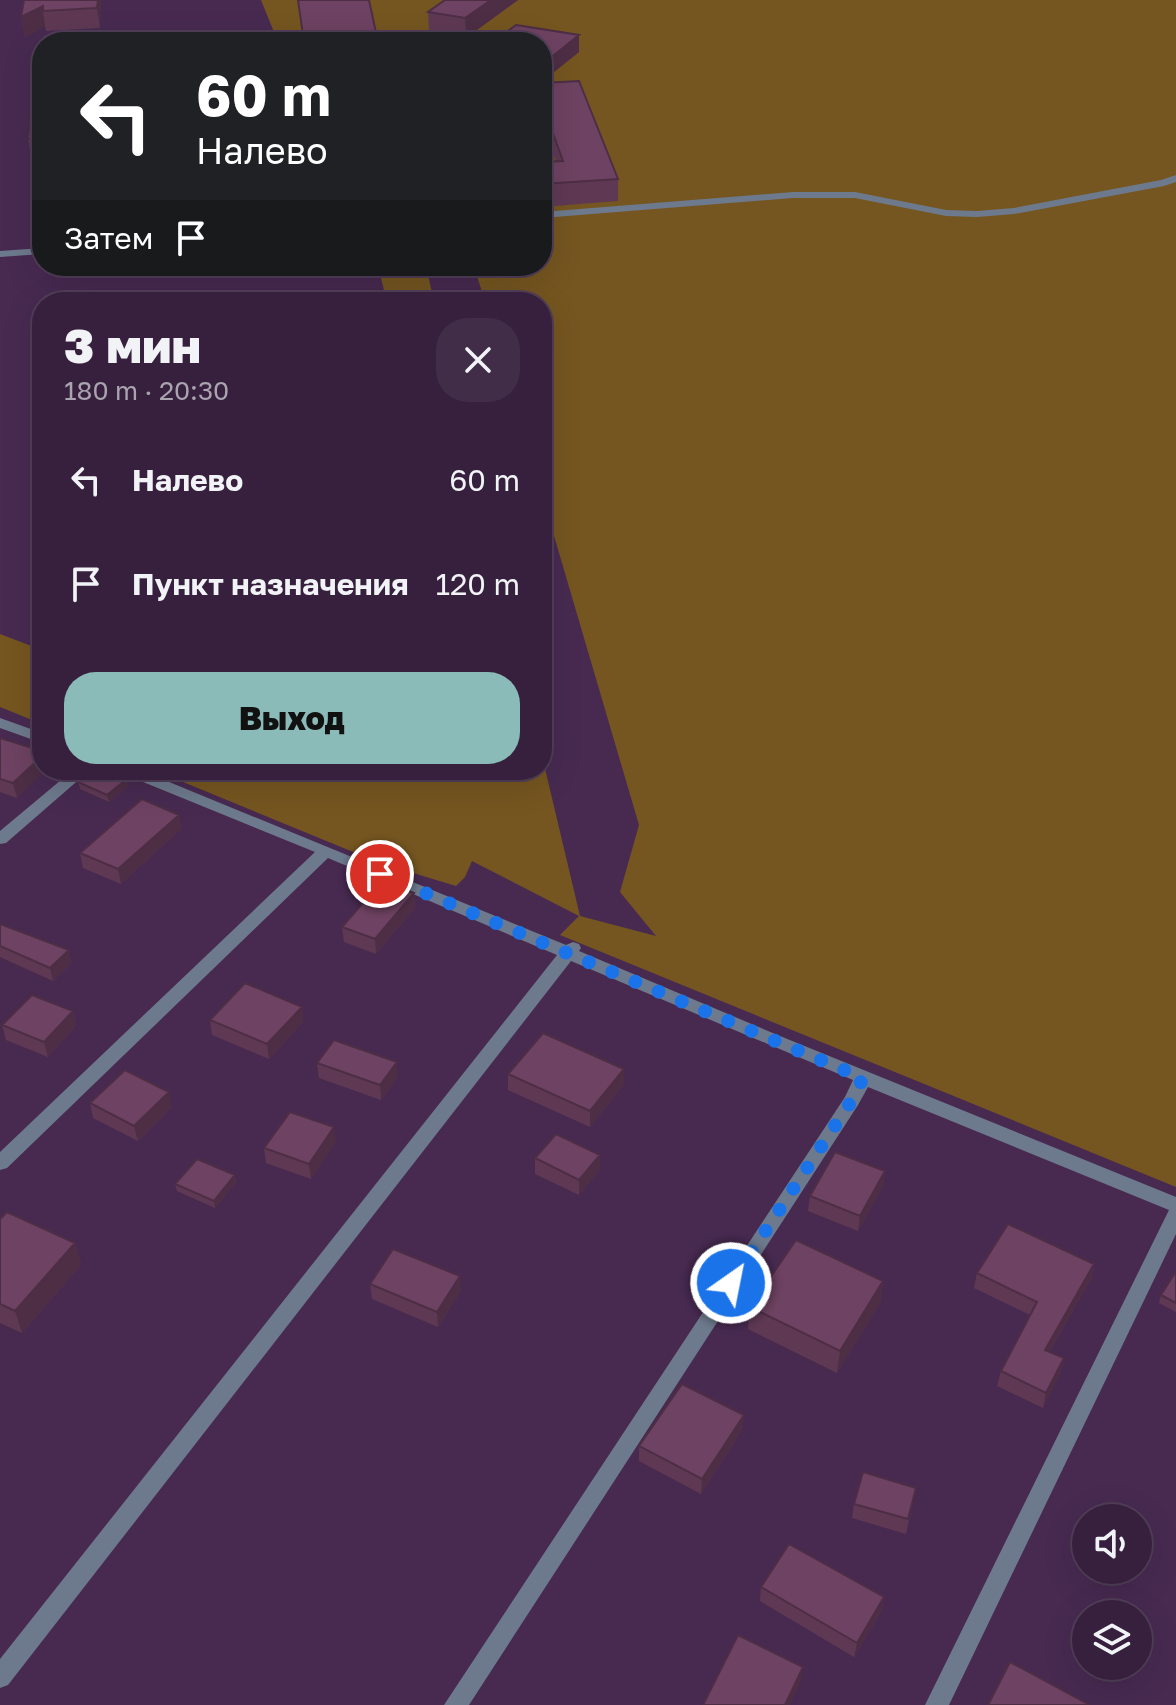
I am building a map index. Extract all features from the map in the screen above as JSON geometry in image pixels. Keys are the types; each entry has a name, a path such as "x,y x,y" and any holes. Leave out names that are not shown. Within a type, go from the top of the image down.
{"lane":[{"path":"552,214 793,195 855,195 946,213 977,214 1014,211 1164,183 1176,178"},
{"path":"0,254 32,252"},
{"path":"0,723 32,734"},
{"path":"0,839 70,780"},
{"path":"151,780 571,950 863,1078 1176,1205"},
{"path":"0,1163 326,851"},
{"path":"0,1677 571,950"},
{"path":"456,1705 852,1100 863,1078"},
{"path":"937,1705 1176,1214"}],"shaded area":[{"path":"261,0 1176,0 1176,1187 560,935 579,916 472,861 465,877 456,886 380,863 178,780 548,780 580,916 656,936 620,892 639,825 552,529 552,292 482,292 477,276 552,276 552,32 274,32"},
{"path":"380,276 428,276 432,292 384,292"},
{"path":"0,634 32,646 32,720 0,707"}],"building":[{"path":"24,0 98,0 97,8 43,11 43,6 21,17"},
{"path":"298,0 369,0 376,32 303,32"},
{"path":"445,0 491,0 465,18 428,12"},
{"path":"516,25 579,35 552,57 552,32 507,32"},
{"path":"579,81 618,179 552,183 552,162 563,161 552,131 552,82"},
{"path":"32,102 32,139 28,139"},
{"path":"0,738 32,748 32,765 13,783 0,779"},
{"path":"80,780 126,780 107,795 78,782"},
{"path":"142,799 179,815 118,869 80,853"},
{"path":"381,882 414,893 375,939 342,927"},
{"path":"0,924 69,950 50,968 0,946"},
{"path":"245,983 302,1007 267,1044 210,1020"},
{"path":"32,995 73,1011 44,1042 2,1025"},
{"path":"543,1033 624,1069 590,1111 508,1074"},
{"path":"334,1040 397,1062 380,1085 317,1063"},
{"path":"125,1070 169,1092 134,1126 90,1103"},
{"path":"290,1112 334,1127 309,1164 264,1148"},
{"path":"556,1134 600,1155 579,1180 535,1158"},
{"path":"835,1152 885,1171 860,1216 810,1196"},
{"path":"197,1159 235,1175 214,1201 175,1184"},
{"path":"7,1212 75,1243 15,1311 0,1304 0,1219"},
{"path":"1008,1224 1094,1264 1045,1350 1064,1358 1046,1393 1001,1371 1037,1302 977,1273"},
{"path":"796,1240 883,1281 840,1351 750,1307"},
{"path":"393,1249 460,1276 437,1312 370,1284"},
{"path":"1176,1271 1176,1303 1161,1295"},
{"path":"682,1384 744,1415 702,1479 639,1446"},
{"path":"863,1472 916,1488 908,1519 854,1504"},
{"path":"789,1544 884,1597 857,1643 761,1587"},
{"path":"738,1635 803,1667 785,1705 703,1705"},
{"path":"1010,1662 1090,1705 988,1705"}],"route":[{"path":"380,874 863,1078 852,1100 731,1283"}]}
